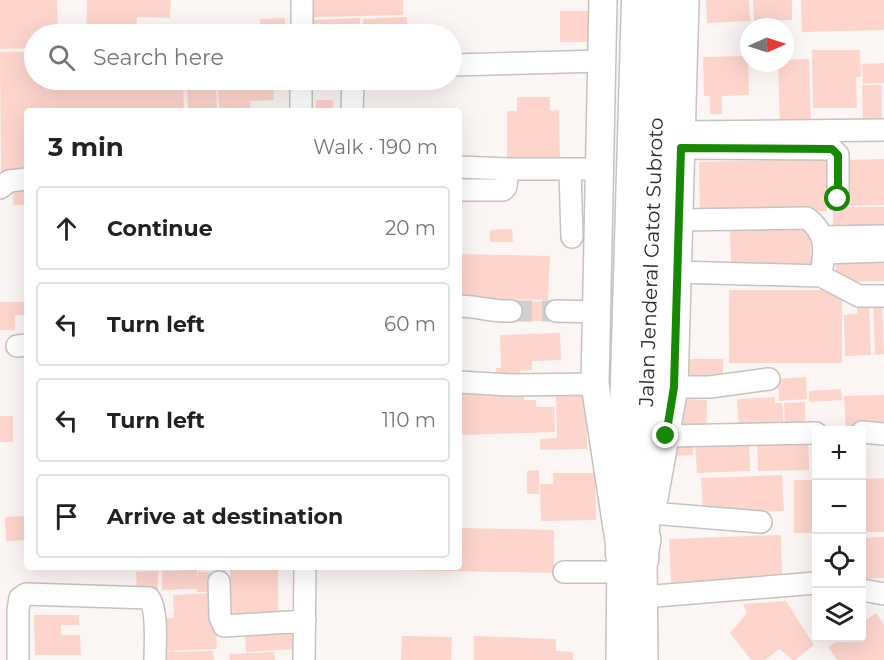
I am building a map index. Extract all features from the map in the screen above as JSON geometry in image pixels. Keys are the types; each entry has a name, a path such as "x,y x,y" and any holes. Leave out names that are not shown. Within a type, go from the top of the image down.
{"highway":[{"name":"Jalan Jenderal Gatot Subroto","path":"628,562 638,0"},
{"name":"Jalan Jenderal Gatot Subroto","path":"628,562 659,0"}],"main road":[{"name":"Jalan Jenderal Gatot Subroto","path":"603,0 595,384 628,562 643,597 644,660"},
{"name":"Jalan Jenderal Gatot Subroto","path":"621,660 628,562 651,513 674,387 685,0"}],"street":[{"path":"302,0 302,24"},
{"path":"462,65 602,61"},
{"path":"301,108 302,90"},
{"path":"352,90 352,108"},
{"path":"681,140 884,130"},
{"path":"681,140 832,149 838,155 838,199"},
{"path":"462,167 587,169 600,172"},
{"path":"462,190 503,190 506,187 507,169"},
{"path":"570,170 572,237"},
{"path":"0,188 9,181 24,179"},
{"path":"679,220 807,218 823,245 821,276"},
{"path":"823,245 884,236"},
{"path":"823,245 884,251"},
{"path":"677,272 821,276 859,296 884,296"},
{"path":"462,306 478,307 496,312 511,311"},
{"path":"555,311 597,312"},
{"path":"674,387 710,387 769,379"},
{"path":"462,382 511,385 595,384"},
{"path":"666,436 812,433"},
{"path":"866,433 884,434"},
{"path":"651,513 761,522"},
{"path":"564,572 628,562"},
{"path":"304,660 305,570"},
{"path":"219,582 220,617 224,626 306,621"},
{"path":"643,597 812,583"},
{"path":"866,591 884,594"},
{"path":"18,660 18,610 20,598 26,594 148,597 154,614 155,660"}],"building":[{"path":"0,0 57,0 58,24 24,24 24,48 0,49"},
{"path":"87,0 171,0 170,18 137,17 137,24 86,24"},
{"path":"314,0 403,0 403,15 314,17"},
{"path":"706,0 749,0 750,18 740,18 740,21 707,23"},
{"path":"753,0 792,0 792,18 754,18"},
{"path":"801,0 884,0 884,30 802,32"},
{"path":"560,11 593,11 592,42 560,42"},
{"path":"407,17 407,24 363,24 363,19"},
{"path":"285,18 285,24 260,24 260,19"},
{"path":"360,18 360,24 314,24 314,20"},
{"path":"812,50 860,50 861,77 856,77 857,108 813,108"},
{"path":"0,52 24,52 24,90 183,90 184,108 24,108 24,174 1,175"},
{"path":"740,56 740,72 748,72 749,95 722,96 722,114 710,114 710,96 704,96 703,57"},
{"path":"809,59 811,127 780,128 778,72 794,72 794,60"},
{"path":"884,63 884,83 863,84 862,64"},
{"path":"862,85 882,85 882,124 863,124"},
{"path":"187,90 216,90 217,108 188,108"},
{"path":"218,90 273,90 274,100 250,101 250,108 219,108"},
{"path":"517,97 550,97 550,111 559,110 560,164 507,165 507,111 517,111"},
{"path":"316,100 333,100 333,108 316,108"},
{"path":"826,159 827,211 700,214 699,162"},
{"path":"884,159 884,205 844,206 843,160"},
{"path":"12,184 24,184 24,205 13,205"},
{"path":"833,207 884,207 884,231 833,232"},
{"path":"810,227 811,264 731,266 730,229"},
{"path":"512,229 513,242 490,242 489,230"},
{"path":"462,254 550,256 548,300 462,298"},
{"path":"884,257 884,281 836,282 836,258"},
{"path":"729,290 842,290 842,363 729,363"},
{"path":"882,300 884,354 875,355 873,301"},
{"path":"556,301 555,321 511,321 511,302"},
{"path":"0,302 24,302 24,315 15,315 15,330 0,330"},
{"path":"857,304 869,304 871,355 845,356 844,315 857,314"},
{"path":"560,333 561,360 532,361 532,370 520,371 520,380 497,380 496,368 501,368 500,335"},
{"path":"685,359 723,359 723,374 711,374 711,384 685,384"},
{"path":"806,377 807,399 779,401 778,379"},
{"path":"524,388 524,400 536,400 536,407 554,407 555,432 462,435 462,390"},
{"path":"841,389 842,400 809,402 809,391"},
{"path":"556,394 586,394 587,449 540,450 540,439 557,438"},
{"path":"884,395 884,434 873,428 866,428 866,426 846,426 844,396"},
{"path":"775,397 775,403 782,403 784,433 739,428 737,399"},
{"path":"683,399 707,400 706,434 682,433"},
{"path":"805,402 806,430 785,431 784,403"},
{"path":"0,416 13,416 13,442 0,442"},
{"path":"808,434 809,470 758,471 757,435"},
{"path":"749,435 750,471 697,473 695,437"},
{"path":"677,438 693,438 693,455 677,456"},
{"path":"539,470 539,494 527,494 527,471"},
{"path":"553,473 595,473 596,520 541,521 540,484 553,484"},
{"path":"782,475 784,511 703,514 701,478"},
{"path":"884,478 884,532 866,532 866,479"},
{"path":"794,480 812,480 812,533 794,533"},
{"path":"24,516 24,540 6,541 5,517"},
{"path":"462,528 554,530 554,573 401,570 462,570"},
{"path":"781,535 782,580 671,584 669,539"},
{"path":"884,537 884,578 866,579 866,538"},
{"path":"197,570 197,579 198,572 217,573 217,592 197,592 197,589 162,590 162,571"},
{"path":"230,570 278,570 278,621 231,622"},
{"path":"158,571 158,593 137,594 136,572"},
{"path":"215,593 217,649 159,651 158,618 174,618 173,595"},
{"path":"786,601 814,645 795,660 779,649 765,660 751,660 730,633 747,613 743,604"},
{"path":"876,613 884,624 884,660 837,660 828,647 836,642 866,642 866,620"},
{"path":"34,615 79,615 79,625 61,625 61,635 80,635 81,655 35,655"},
{"path":"296,631 298,649 246,652 245,634"},
{"path":"402,636 452,637 451,660 401,660"},
{"path":"474,636 556,639 556,651 573,652 573,660 474,660"},
{"path":"213,651 214,660 159,660 159,652"},
{"path":"274,652 275,660 230,660 229,654"}],"tunnel":[{"path":"511,311 556,311"}],"route":[{"path":"666,436 674,387 681,148 832,149 838,155 838,199"}]}
